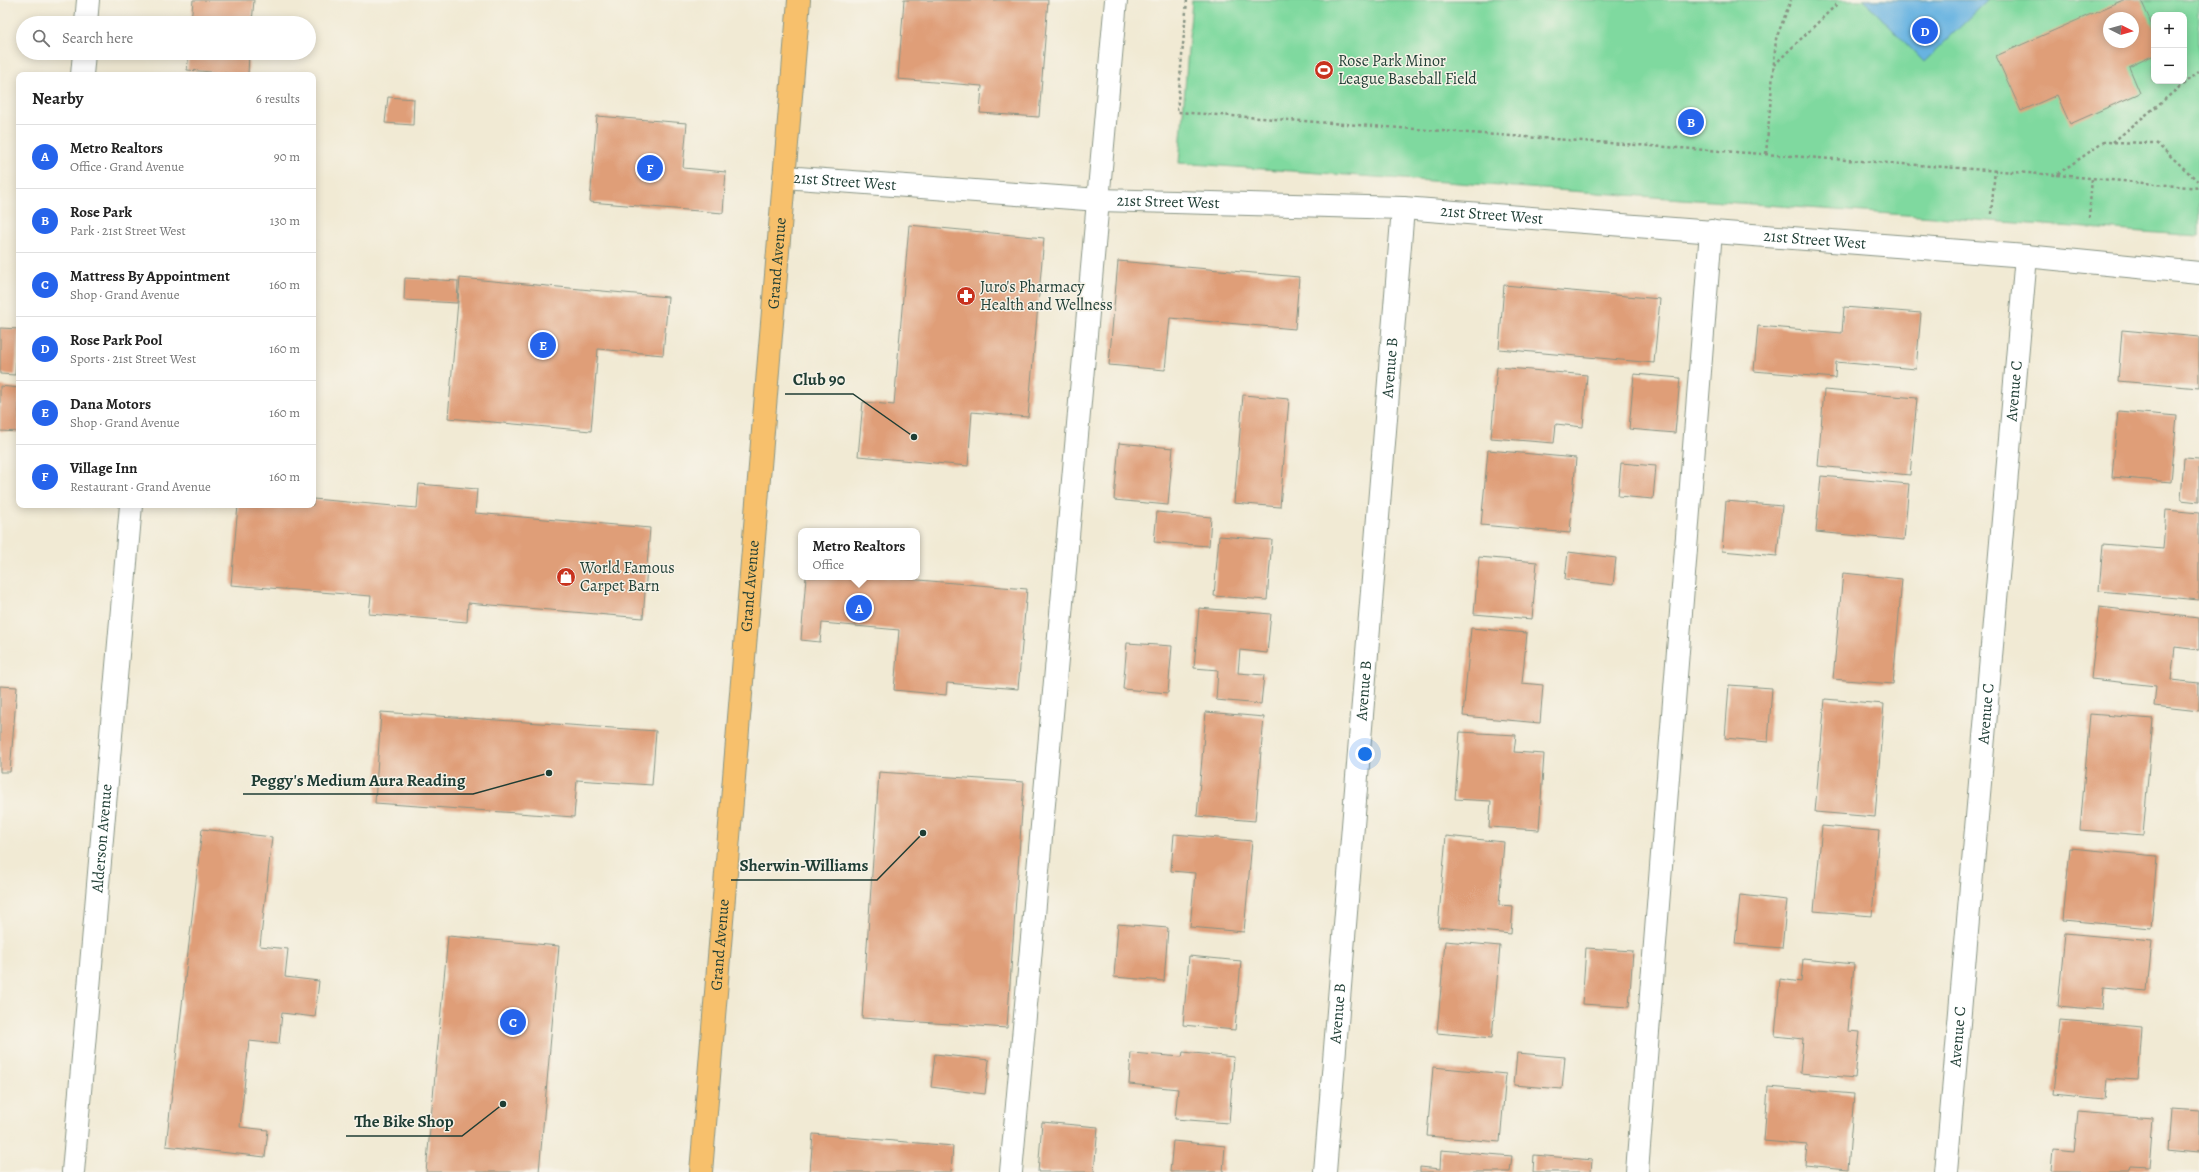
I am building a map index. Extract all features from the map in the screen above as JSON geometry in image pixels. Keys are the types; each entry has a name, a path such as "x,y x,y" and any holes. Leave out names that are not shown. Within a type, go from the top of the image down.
{"main road":[{"name":"Grand Avenue","path":"701,1172 799,0"}],"street":[{"path":"87,16 88,0"},
{"path":"1011,1172 1116,0"},
{"path":"82,72 83,60"},
{"name":"21st Street West","path":"784,177 1099,200 1402,208 2026,256 2199,274"},
{"name":"Avenue B","path":"1325,1172 1402,208"},
{"path":"1637,1172 1711,231"},
{"name":"Avenue C","path":"1946,1172 2026,256"},
{"name":"Alderson Avenue","path":"73,1172 131,508"}],"path":[{"path":"1187,0 1178,112 1994,170 2199,188"},
{"path":"1766,154 1776,39 1791,0"},
{"path":"1774,65 1838,3"},
{"path":"2112,142 2199,71"},
{"path":"2056,175 2104,142 2156,143 2199,182"},
{"path":"1991,214 1994,170"},
{"path":"2089,218 2092,178"}],"green space":[{"path":"1192,0 2199,0 2199,236 1179,163"}],"water":[{"path":"1864,0 1988,0 1924,62"}],"building":[{"path":"193,0 254,0 253,16 192,16"},
{"path":"904,0 1048,0 1039,117 980,113 982,86 898,79"},
{"path":"2123,0 2141,0 2151,22 2151,56 2129,67 2140,93 2070,124 2057,95 2021,111 1996,56"},
{"path":"188,60 249,60 248,72 211,72 187,70"},
{"path":"388,97 414,99 413,125 385,123"},
{"path":"597,116 687,123 683,168 726,172 723,213 590,202"},
{"path":"909,225 1044,238 1028,417 972,412 968,466 858,456 863,402 894,405"},
{"path":"1118,261 1299,277 1295,329 1170,318 1165,370 1109,365"},
{"path":"405,278 458,281 457,303 404,300"},
{"path":"460,278 668,297 663,355 598,349 591,431 448,418"},
{"path":"1504,285 1660,299 1654,363 1499,349"},
{"path":"1844,307 1921,313 1916,369 1836,362 1835,378 1754,371 1758,326 1842,333"},
{"path":"0,328 16,329 15,375 0,374"},
{"path":"2122,330 2199,337 2199,388 2118,381"},
{"path":"1497,367 1587,375 1583,427 1556,424 1554,443 1491,438"},
{"path":"1634,374 1680,378 1675,433 1629,429"},
{"path":"0,386 16,388 16,432 0,431"},
{"path":"1824,390 1917,398 1910,475 1818,466"},
{"path":"1243,395 1289,399 1280,507 1234,503"},
{"path":"2118,411 2177,416 2171,482 2112,477"},
{"path":"1119,443 1173,448 1168,505 1114,500"},
{"path":"1488,450 1576,458 1570,533 1481,525"},
{"path":"2184,458 2199,459 2199,502 2181,500"},
{"path":"1621,463 1656,466 1653,499 1618,496"},
{"path":"1821,476 1909,484 1904,540 1816,532"},
{"path":"419,484 477,489 475,513 650,528 643,618 468,603 467,622 369,614 371,596 231,585 238,508 316,508 316,499 417,508"},
{"path":"1726,501 1782,506 1777,556 1722,551"},
{"path":"2166,510 2199,513 2199,600 2099,591 2103,544 2163,549"},
{"path":"1157,512 1211,517 1209,546 1154,542"},
{"path":"1219,536 1272,540 1267,600 1214,596"},
{"path":"1568,552 1616,558 1613,585 1565,579"},
{"path":"1479,557 1537,562 1532,619 1474,614"},
{"path":"1843,573 1902,579 1893,684 1833,679"},
{"path":"806,580 918,580 1027,589 1018,689 947,683 946,695 894,690 899,630 822,623 820,642 801,640"},
{"path":"2099,607 2199,618 2199,650 2175,647 2171,680 2199,683 2199,711 2154,706 2156,686 2091,679"},
{"path":"1199,608 1271,614 1267,653 1240,650 1238,673 1264,675 1261,704 1216,700 1218,670 1194,668"},
{"path":"1471,628 1527,633 1522,683 1543,685 1540,723 1463,716"},
{"path":"1127,643 1172,646 1168,693 1123,689"},
{"path":"1729,685 1772,688 1768,742 1725,738"},
{"path":"0,686 17,687 10,772 0,772"},
{"path":"1825,699 1884,704 1875,817 1815,812"},
{"path":"381,712 656,731 652,785 577,780 574,817 375,803"},
{"path":"1206,712 1264,717 1255,821 1197,816"},
{"path":"2090,714 2153,719 2143,835 2080,830"},
{"path":"1460,732 1516,735 1514,752 1544,754 1539,830 1489,827 1491,801 1455,799"},
{"path":"879,772 1024,782 1007,1028 862,1018"},
{"path":"1822,826 1879,831 1872,916 1814,911"},
{"path":"202,829 272,837 260,946 288,949 285,977 319,981 315,1017 282,1013 279,1044 249,1041 240,1127 268,1130 265,1157 166,1146"},
{"path":"1174,834 1252,841 1244,932 1190,927 1195,873 1171,871"},
{"path":"1446,836 1504,842 1499,905 1513,906 1511,934 1438,927"},
{"path":"2070,848 2157,856 2151,928 2063,920"},
{"path":"1740,895 1787,900 1782,948 1735,944"},
{"path":"1118,924 1168,928 1164,981 1114,977"},
{"path":"2065,933 2152,941 2147,991 2104,987 2102,1010 2058,1006"},
{"path":"448,936 559,946 539,1172 426,1172"},
{"path":"1445,941 1500,946 1492,1038 1437,1033"},
{"path":"1586,948 1633,951 1629,1007 1582,1004"},
{"path":"1189,956 1241,961 1235,1030 1183,1025"},
{"path":"1803,959 1854,964 1848,1031 1860,1032 1855,1078 1800,1073 1803,1039 1775,1036 1780,979 1801,982"},
{"path":"2060,1020 2142,1027 2138,1080 2107,1078 2105,1099 2053,1094"},
{"path":"1183,1052 1234,1057 1229,1123 1175,1119 1178,1089 1129,1084 1131,1053 1182,1057"},
{"path":"1517,1053 1565,1057 1562,1089 1514,1085"},
{"path":"935,1054 989,1060 985,1094 931,1087"},
{"path":"1433,1067 1506,1074 1500,1142 1427,1136"},
{"path":"1768,1087 1854,1094 1848,1169 1805,1165 1807,1145 1764,1141"},
{"path":"2171,1108 2199,1110 2199,1153 2168,1150"},
{"path":"2078,1112 2153,1118 2149,1170 2129,1169 2128,1172 2051,1172 2053,1150 2074,1152"},
{"path":"1042,1122 1098,1127 1094,1172 1038,1172"},
{"path":"813,1134 953,1146 951,1172 810,1172"},
{"path":"1173,1141 1225,1146 1223,1172 1170,1172"},
{"path":"1441,1150 1512,1156 1510,1172 1420,1172 1420,1167 1440,1169"},
{"path":"1534,1155 1592,1160 1591,1172 1533,1172"}],"place":[{"name":"Rose Park Pool","path":"1925,31"},
{"name":"Rose Park Minor League Baseball Field","path":"1324,70"},
{"name":"Rose Park","path":"1691,122"},
{"name":"Village Inn","path":"650,168"},
{"name":"Juro's Pharmacy Health and Wellness","path":"966,296"},
{"name":"Dana Motors","path":"543,345"},
{"name":"Club 90","path":"914,437"},
{"name":"World Famous Carpet Barn","path":"566,577"},
{"name":"Metro Realtors","path":"859,608"},
{"name":"Peggy's Medium Aura Reading","path":"549,773"},
{"name":"Sherwin-Williams","path":"923,833"},
{"name":"Mattress By Appointment","path":"513,1022"},
{"name":"The Bike Shop","path":"503,1104"}]}
